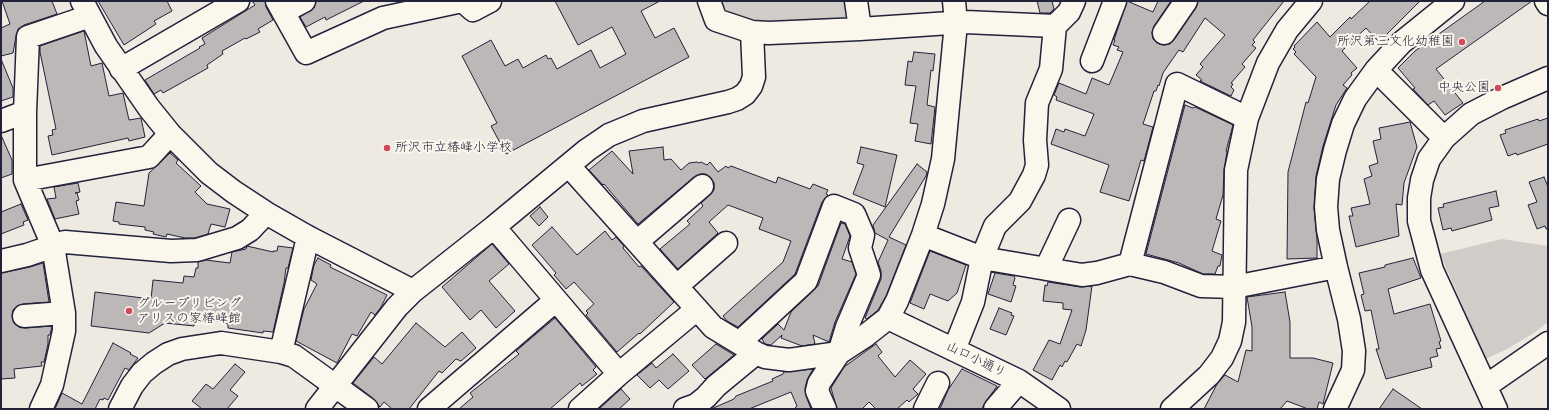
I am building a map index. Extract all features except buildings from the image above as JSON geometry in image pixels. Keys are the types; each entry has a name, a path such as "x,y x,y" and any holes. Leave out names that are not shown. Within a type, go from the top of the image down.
{"street":[{"path":"121,69 238,1"},
{"path":"304,1 280,6 306,53 383,18 462,1 472,10 490,1"},
{"path":"709,1 716,20 752,32 769,33 860,29 965,22 1055,26"},
{"path":"856,1 860,29"},
{"path":"825,409 817,391 819,383 840,353 888,318 897,301 923,235 933,204 943,159 956,23 954,1"},
{"path":"954,350 973,302 982,258 995,226 1020,200 1034,175 1037,165 1035,140 1037,103 1051,69 1055,26 1069,12 1074,1"},
{"path":"1092,61 1115,1"},
{"path":"1164,33 1186,1"},
{"path":"1335,409 1353,370 1354,351 1349,319 1328,230 1326,207 1328,179 1334,150 1343,124 1355,98 1376,70 1401,43 1453,1"},
{"path":"1172,409 1209,375 1222,358 1230,341 1234,322 1236,170 1247,118 1268,63 1287,30 1307,2"},
{"path":"41,409 52,385 64,331 64,313 53,246 25,180 25,112 28,37 86,8 106,46 121,69 170,134 209,173 266,213 308,237 413,291"},
{"path":"317,409 397,307 413,291 598,142 626,127 643,121 728,102 745,94 754,77 752,32"},
{"path":"1376,70 1444,138"},
{"path":"1496,409 1432,270 1419,221 1419,198 1422,180 1429,159 1444,138 1471,114 1502,98 1548,78"},
{"path":"1130,264 1177,84 1247,118"},
{"path":"1,121 25,112"},
{"path":"25,180 149,157 170,134"},
{"path":"569,166 714,327 748,348 765,356 789,360 840,353"},
{"path":"638,241 702,186"},
{"path":"685,409 706,397 806,281 834,206 854,214 863,235 860,248 869,275 847,328 840,353"},
{"path":"1,261 27,255 65,242 171,251 197,250 237,238 250,230 266,213"},
{"path":"1046,269 1069,220"},
{"path":"494,227 619,374"},
{"path":"923,235 982,258 1082,275 1097,273 1130,264 1164,272 1201,286 1234,287 1336,267"},
{"path":"281,352 308,237"},
{"path":"677,286 726,244"},
{"path":"429,409 556,300"},
{"path":"580,409 619,374 697,309"},
{"path":"24,316 64,313"},
{"name":"山口小通り","path":"888,318 1019,381 1059,409"},
{"path":"120,409 132,386 142,373 154,363 168,354 182,349 220,343 281,352 294,356 367,409"},
{"path":"1486,386 1548,343"},
{"path":"995,409 1019,381"},
{"path":"926,409 938,383"}],"shaded area":[{"path":"721,1 847,1 849,13 846,18 767,23 730,14"},
{"path":"1502,239 1548,246 1548,322 1534,333 1507,349 1486,359 1440,254"}],"place":[{"name":"所沢第三文化幼稚園","path":"1462,42"},
{"name":"中央公園","path":"1498,88"},
{"name":"所沢市立椿峰小学校","path":"387,148"},
{"name":"グループリビング アリスの家椿峰館","path":"129,311"}]}
